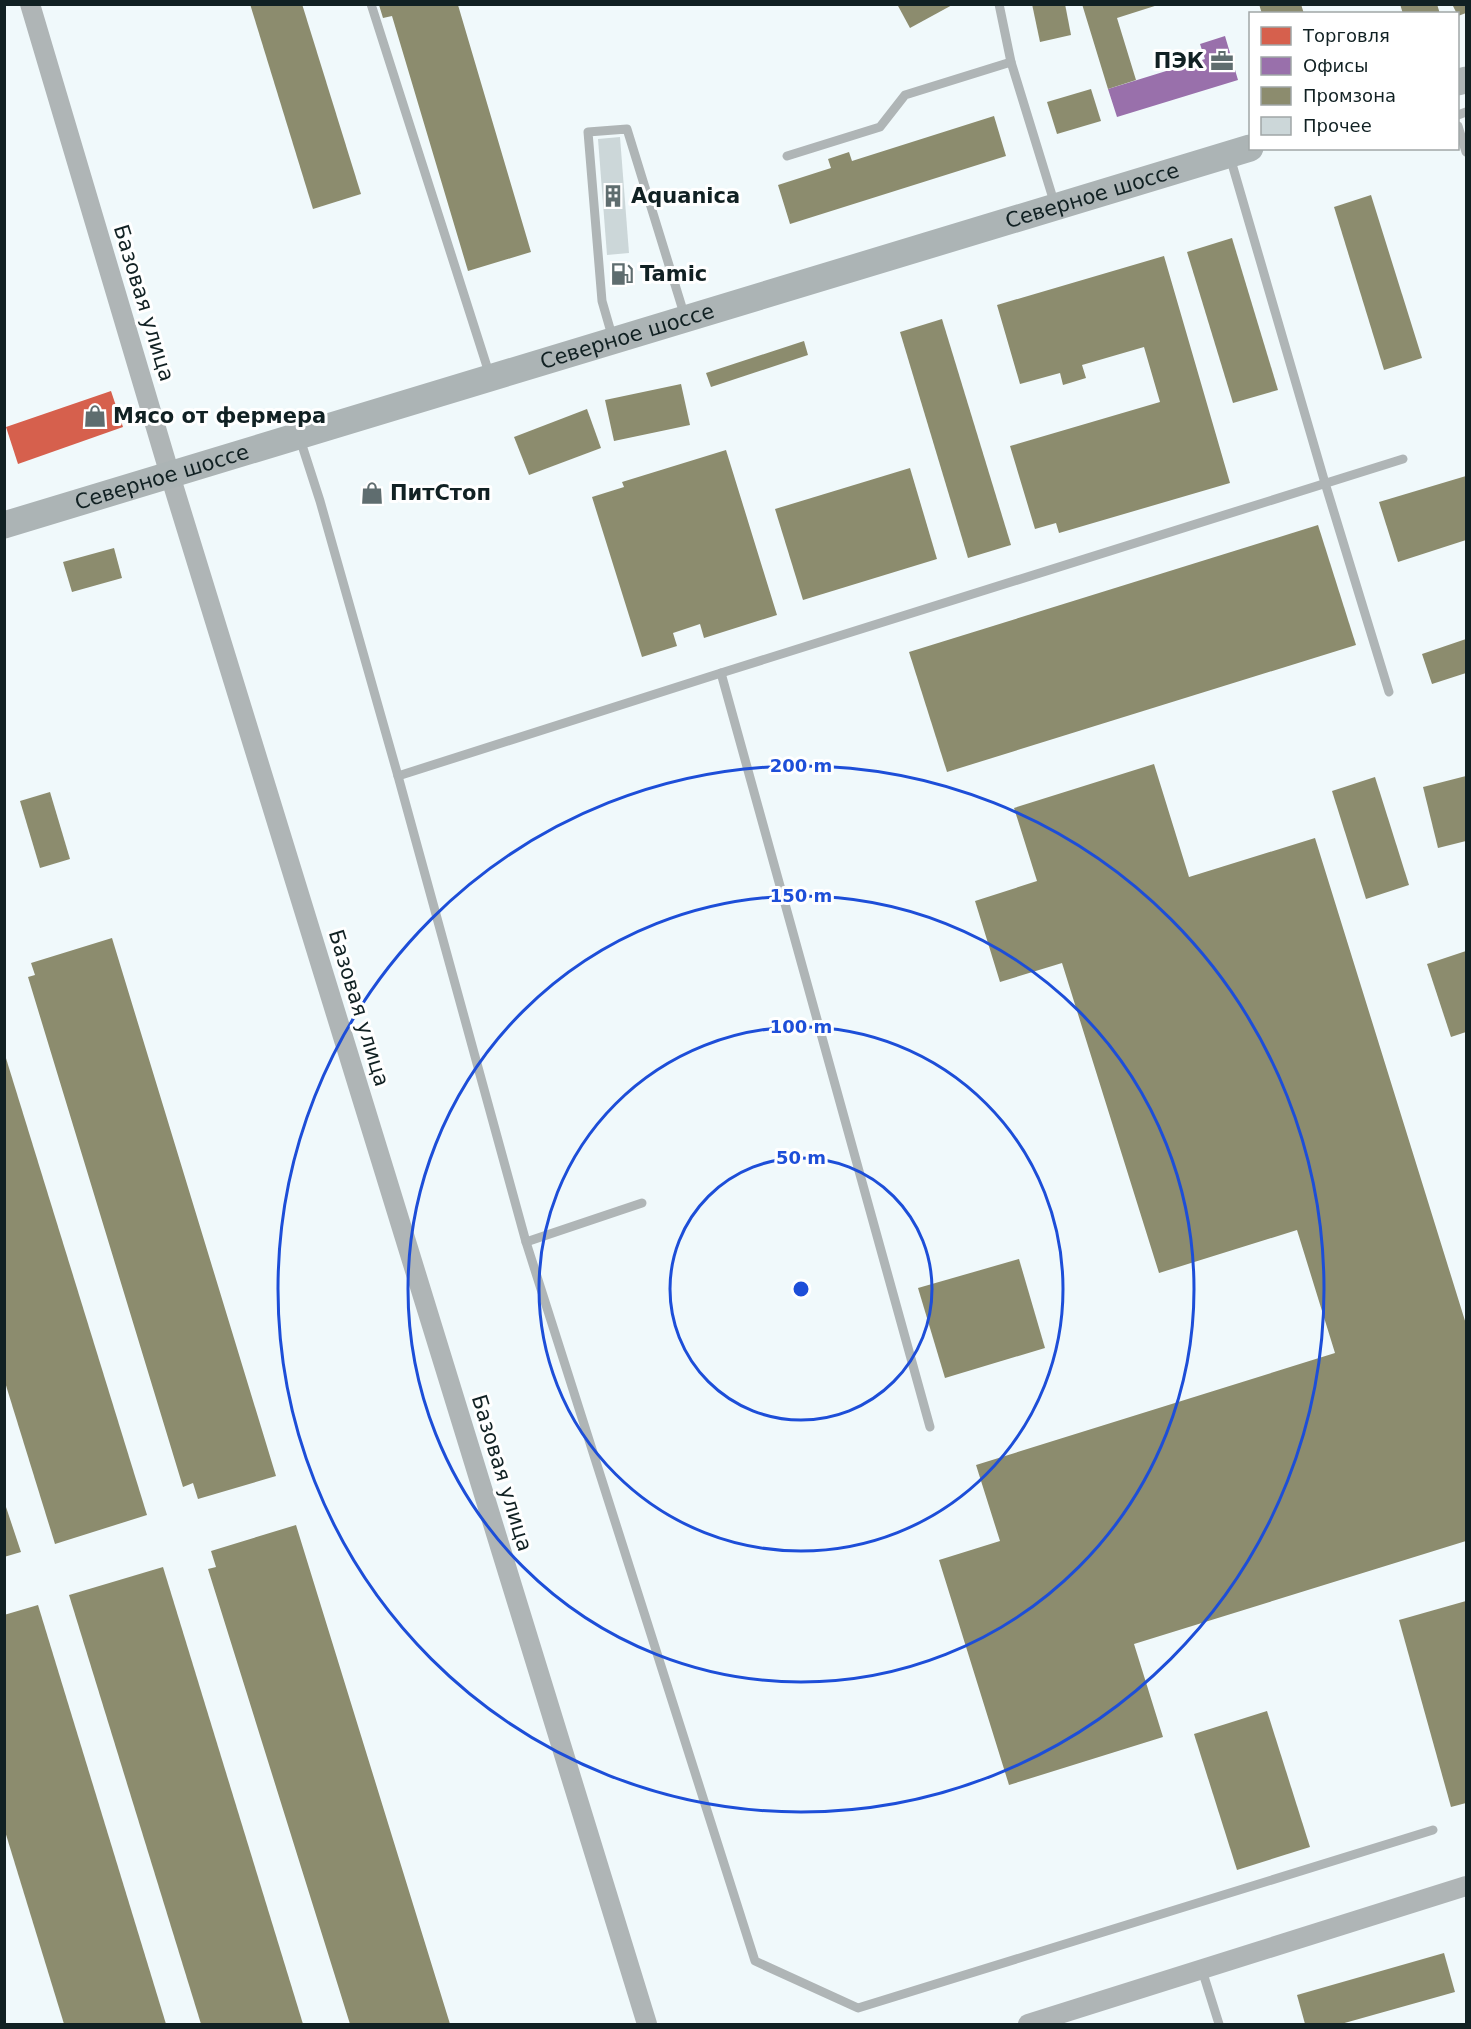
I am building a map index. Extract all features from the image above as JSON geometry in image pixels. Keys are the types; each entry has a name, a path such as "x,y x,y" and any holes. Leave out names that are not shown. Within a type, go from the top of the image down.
{"main road":[{"name":"Северное шоссе","path":"4,525 1240,151"}],"street":[{"name":"Базовая улица","path":"30,4 170,475 646,2025"},
{"path":"1028,2025 1467,1886"}],"lane":[{"path":"371,4 491,379"},
{"path":"999,4 1011,62 1056,207"},
{"path":"787,156 880,127 905,95 1011,62"},
{"path":"614,341 602,301 588,132 627,129 686,320"},
{"path":"1459,129 1467,152"},
{"path":"1240,151 1325,483 1389,692"},
{"path":"299,437 320,501 398,776 526,1242 755,1961 858,2008 1433,1830"},
{"path":"398,776 1403,459"},
{"path":"721,673 930,1427"},
{"path":"526,1242 642,1203"},
{"path":"1202,1970 1219,2025"}],"building: Торговля":[{"path":"111,391 123,427 18,464 6,427"}],"building: Офисы":[{"path":"1225,36 1238,80 1117,117 1108,89 1205,59 1200,44"}],"building: Промзона":[{"path":"250,4 302,4 361,194 313,209"},
{"path":"897,4 954,4 910,28"},
{"path":"1032,4 1065,4 1071,35 1040,42"},
{"path":"1082,4 1161,4 1117,18 1136,80 1108,89"},
{"path":"1259,4 1301,4 1303,12 1261,12"},
{"path":"1400,4 1437,4 1439,12 1402,12"},
{"path":"1452,4 1466,4 1466,13 1459,16 1459,12 1456,12"},
{"path":"379,5 458,5 531,252 468,271 392,16 383,18"},
{"path":"1091,89 1101,121 1057,134 1047,102"},
{"path":"994,116 1006,156 790,224 778,185 831,168 828,159 849,152 852,161"},
{"path":"1371,195 1422,358 1384,370 1334,207"},
{"path":"1232,238 1278,390 1233,403 1187,252"},
{"path":"1164,256 1230,483 1059,533 1056,523 1035,529 1010,446 1160,402 1144,347 1082,365 1086,378 1063,385 1060,373 1020,384 997,305"},
{"path":"942,319 1011,545 968,558 900,332"},
{"path":"804,341 808,355 711,387 706,373"},
{"path":"681,384 690,425 614,441 605,400"},
{"path":"587,409 601,448 529,475 514,437"},
{"path":"726,450 777,615 704,638 700,624 673,633 677,646 642,657 592,497 624,487 622,482"},
{"path":"910,468 937,559 803,600 775,509"},
{"path":"1466,476 1466,540 1398,562 1379,502"},
{"path":"1318,525 1356,645 947,772 909,652"},
{"path":"114,548 122,578 72,592 63,562"},
{"path":"1466,639 1466,673 1432,684 1422,654"},
{"path":"1154,764 1189,877 1315,838 1466,1324 1466,1541 1134,1644 1163,1737 1009,1785 939,1560 1000,1541 976,1465 1335,1353 1297,1230 1159,1273 1062,963 1000,982 975,901 1037,881 1014,808"},
{"path":"1466,776 1466,841 1438,848 1423,787"},
{"path":"1375,777 1409,885 1366,899 1332,791"},
{"path":"50,792 70,859 40,868 20,801"},
{"path":"112,938 276,1476 198,1499 193,1483 183,1487 28,977 35,975 31,963"},
{"path":"1466,951 1466,1032 1451,1037 1427,964"},
{"path":"5,1055 147,1515 55,1544 4,1379"},
{"path":"1019,1259 1045,1348 945,1378 918,1288"},
{"path":"4,1501 21,1552 4,1557"},
{"path":"296,1525 450,2024 350,2024 208,1569 216,1567 211,1551"},
{"path":"163,1567 303,2024 201,2024 69,1595"},
{"path":"1466,1601 1466,1803 1451,1807 1399,1620"},
{"path":"38,1605 166,2024 64,2024 4,1828 4,1615"},
{"path":"1267,1711 1310,1847 1237,1870 1194,1734"},
{"path":"1444,1953 1455,1992 1341,2024 1305,2024 1297,1995"}],"building: Прочее":[{"name":"Aquanica","path":"620,137 629,253 607,255 598,139"}],"place":[{"name":"ПЭК","path":"1222,61"},
{"name":"Aquanica","path":"613,196"},
{"name":"Tamic","path":"622,274"},
{"name":"Мясо от фермера","path":"95,416"},
{"name":"ПитСтоп","path":"372,493"}]}
